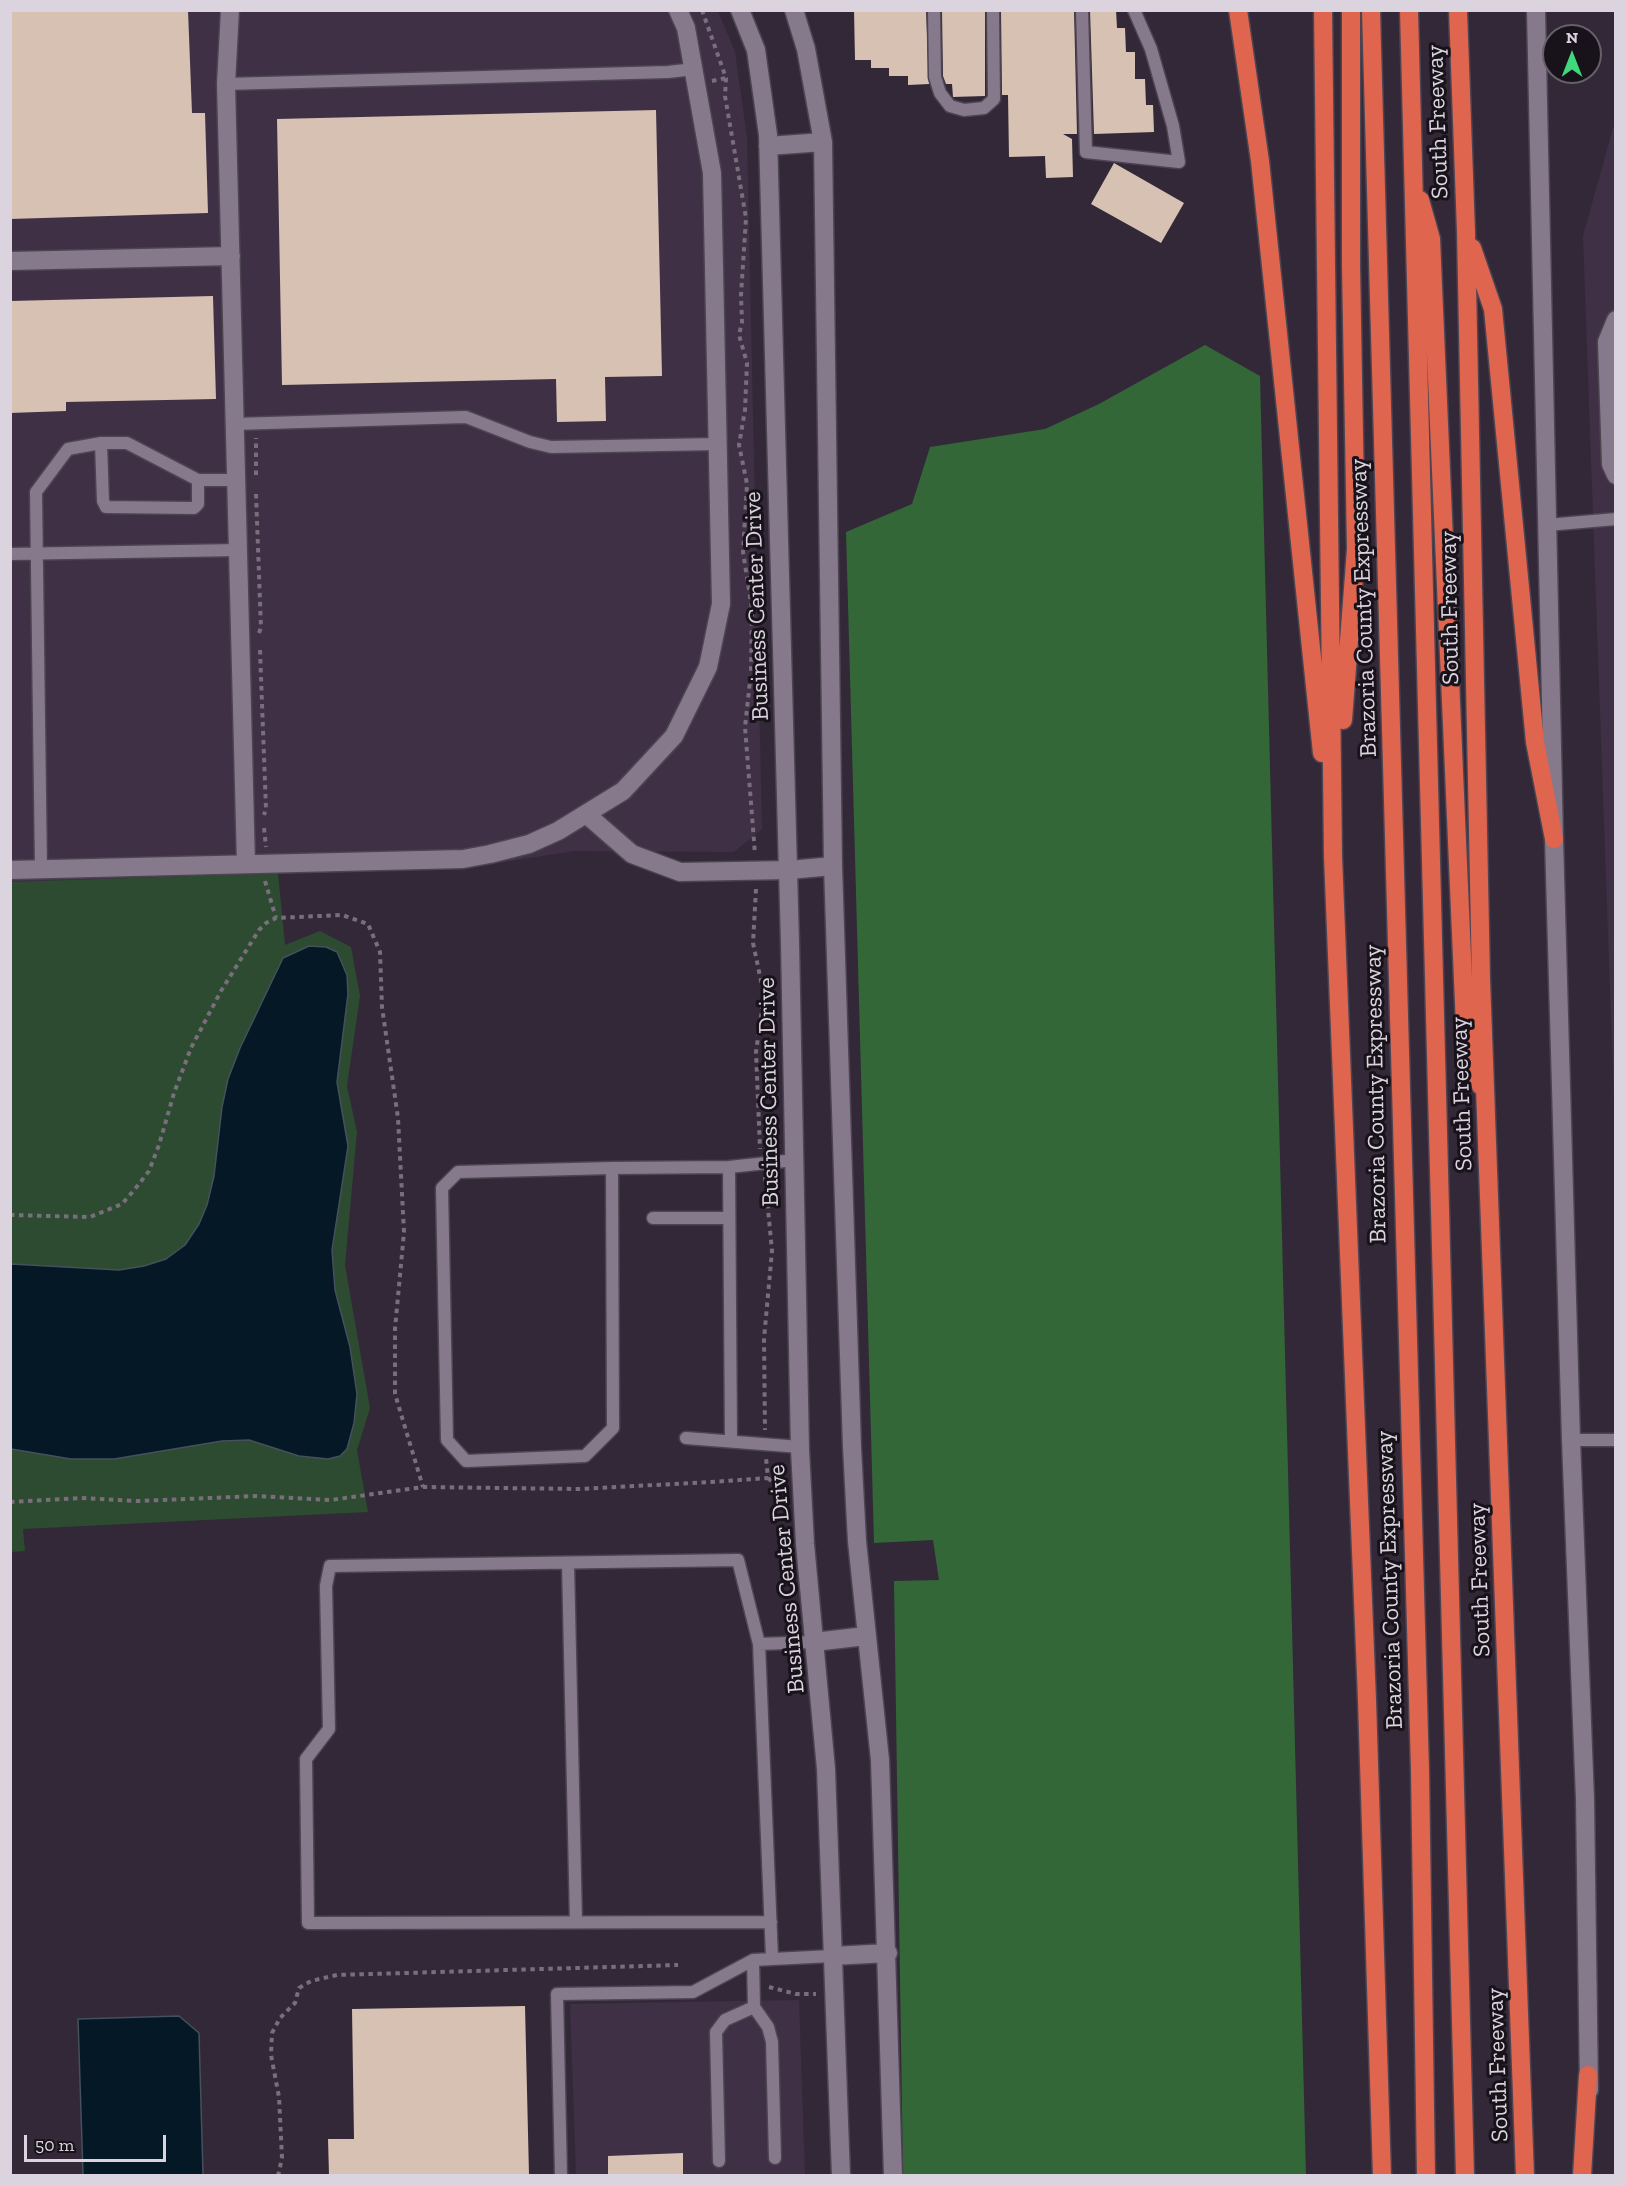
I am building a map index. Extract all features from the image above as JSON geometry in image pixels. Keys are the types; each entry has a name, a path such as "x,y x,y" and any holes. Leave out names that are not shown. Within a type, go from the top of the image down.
{"highway":[{"path":"1238,10 1260,161 1333,856"},
{"path":"1323,10 1333,856 1382,2175"},
{"path":"1333,856 1356,549 1351,265 1351,10"},
{"name":"Brazoria County Expressway","path":"1371,10 1420,1758 1426,2175"},
{"path":"1409,10 1465,2175"},
{"name":"South Freeway","path":"1458,10 1467,232 1486,1099 1525,2175"},
{"path":"1413,173 1431,238 1466,1049 1486,1099"},
{"path":"1467,232 1492,309 1535,742 1554,839"},
{"path":"1371,2175 1376,1992"},
{"path":"1582,2175 1588,2075"}],"street":[{"path":"230,10 226,84 235,424 248,483 238,550 255,864"},
{"path":"10,870 463,859 529,844 586,814 623,791 674,736 708,667 721,604 712,173 686,28 678,10"},
{"name":"Business Center Drive","path":"740,10 756,50 768,146 789,870 800,1447 805,1544 826,1769 841,2175"},
{"path":"794,10 806,49 823,142 833,866 852,1447 857,1541 880,1760 888,1953 893,2175"},
{"path":"1536,10 1554,839 1571,1440 1585,1799 1591,2175"},
{"path":"768,146 823,142"},
{"path":"10,261 231,256"},
{"path":"1616,320 1606,342 1611,464 1616,476"},
{"path":"586,814 632,854 680,872 789,870 833,866"},
{"path":"814,1642 866,1636"},
{"path":"832,1956 888,1953"}],"lane":[{"path":"934,10 935,77 940,93 950,106 964,110 984,108 994,99 993,10"},
{"path":"1082,10 1086,152 1179,162 1173,126 1151,49 1134,10"},
{"path":"226,84 668,72 694,69"},
{"path":"235,424 466,417 530,442 551,447 718,444"},
{"path":"101,443 103,501 106,507 194,508 198,504 198,480"},
{"path":"41,869 36,492 68,449 101,443 127,443 198,480 248,483"},
{"path":"1547,525 1616,519"},
{"path":"10,554 238,550"},
{"path":"612,1168 613,1428 585,1456 466,1461 447,1440 442,1188 458,1172 612,1168 729,1167 795,1160"},
{"path":"729,1167 731,1441"},
{"path":"653,1218 729,1218"},
{"path":"687,1438 800,1447"},
{"path":"1571,1440 1616,1440"},
{"path":"771,1922 308,1923 306,1759 329,1729 326,1586 330,1566 738,1560 759,1644 771,1922 772,1958"},
{"path":"568,1563 576,1922"},
{"path":"759,1644 814,1642"},
{"path":"561,2175 557,1994 693,1992 753,1960 832,1956"},
{"path":"753,1960 754,2007 768,2027 772,2042 775,2158"},
{"path":"719,2161 716,2032 725,2019 754,2007"}],"path":[{"path":"10,1502 80,1498 138,1501 257,1496 331,1500 423,1487 579,1489 768,1478 765,1444 764,1339 772,1251 771,1219 759,1138 756,1052 764,994 753,943 756,871 745,727 751,672 753,609 743,552 747,484 739,445 745,410 747,363 739,335 742,322 741,295 746,218 725,96 726,78 702,10"},
{"path":"256,423 257,464 248,483 258,501 261,628 256,642 262,655 266,809 261,820 267,834 255,864 264,879 276,918"},
{"path":"10,1215 90,1216 122,1204 148,1171 159,1145 174,1093 191,1048 221,991 259,930 276,918 324,914 356,918 368,924 380,952 382,1007 398,1118 404,1232 395,1329 395,1394 423,1487"},
{"path":"278,2175 282,2158 279,2097 271,2055 272,2033 280,2018 295,2003 299,1988 311,1981 337,1975 678,1965"}],"shaded area":[{"path":"10,11 718,11 735,52 747,137 762,829 734,852 574,851 479,866 11,882"},
{"path":"1615,121 1615,1130 1583,236"},
{"path":"799,2000 805,2175 576,2175 570,2004"}],"green space":[{"path":"1205,345 1260,376 1306,2175 903,2175 894,1581 939,1580 933,1540 874,1543 846,532 912,504 930,447 1045,429 1099,404"},
{"path":"278,873 285,945 320,931 351,947 360,996 347,1086 357,1132 345,1265 370,1408 357,1450 368,1512 23,1529 25,1551 11,1552 10,882"}],"water":[{"path":"309,946 326,947 337,952 347,975 348,994 337,1082 348,1146 332,1250 335,1290 350,1347 357,1394 354,1423 347,1449 340,1456 328,1459 299,1456 249,1440 222,1441 114,1459 71,1459 11,1449 11,1264 119,1270 144,1266 166,1259 185,1245 199,1224 207,1205 214,1176 222,1107 228,1079 240,1048 283,958"},
{"path":"179,2016 199,2033 203,2175 83,2175 78,2019"}],"building":[{"path":"10,10 188,10 192,113 205,113 208,213 10,219"},
{"path":"854,10 926,10 929,84 908,85 908,76 889,76 889,68 871,68 871,60 855,60"},
{"path":"942,10 985,10 985,96 953,97 952,84 946,84 943,76"},
{"path":"1001,10 1074,10 1077,134 1063,134 1072,139 1073,177 1046,178 1045,156 1009,157 1008,95 1002,95"},
{"path":"1090,10 1116,10 1117,28 1125,28 1126,52 1135,52 1135,79 1145,79 1146,105 1153,105 1154,132 1094,134"},
{"path":"656,110 662,376 605,377 606,421 557,422 556,379 282,385 277,119"},
{"path":"1114,163 1184,203 1161,243 1091,204"},
{"path":"213,296 216,399 66,402 66,411 10,413 10,301"},
{"path":"525,2006 529,2175 329,2175 328,2139 354,2139 352,2009"},
{"path":"683,2153 683,2175 608,2175 608,2156"}]}
